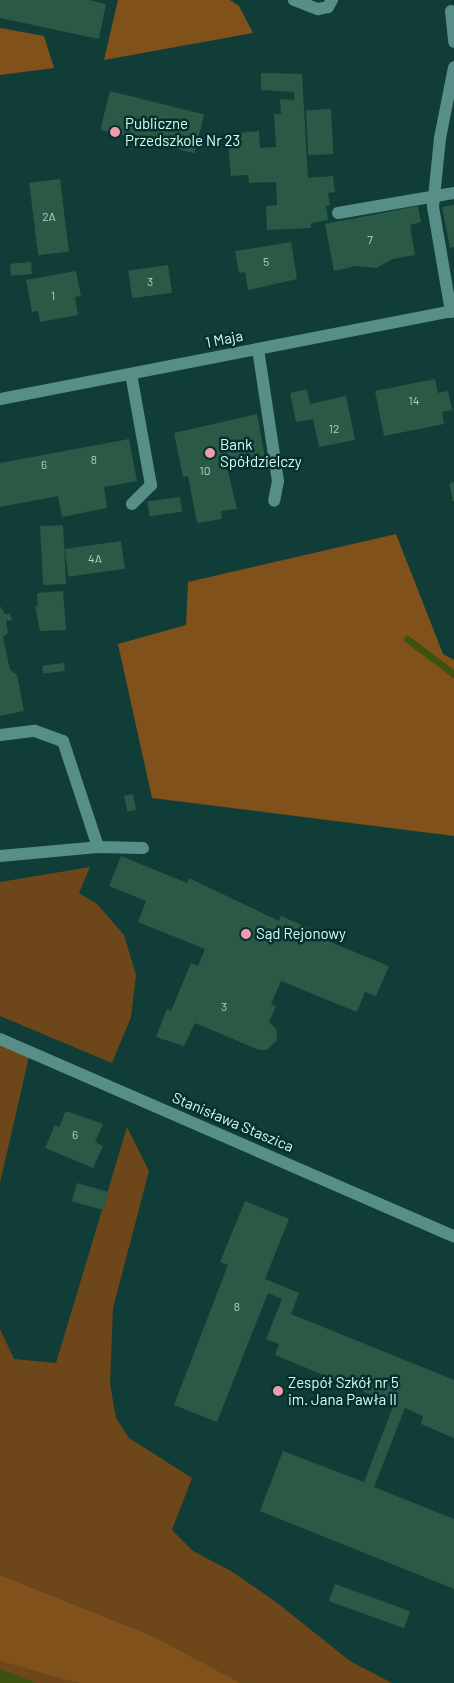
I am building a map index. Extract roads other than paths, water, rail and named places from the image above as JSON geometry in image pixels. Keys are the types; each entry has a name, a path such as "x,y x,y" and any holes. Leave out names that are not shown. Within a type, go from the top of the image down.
{"street":[{"path":"294,0 318,9 328,7 332,0"},
{"path":"451,11 454,42"},
{"path":"452,311 433,197 440,138 454,67"},
{"path":"338,213 454,193"},
{"name":"1 Maja","path":"0,399 452,311"},
{"path":"258,349 278,481 274,501"},
{"path":"131,374 151,485 132,504"},
{"path":"0,735 35,731 63,741 98,847"},
{"path":"0,856 98,847 143,848"},
{"name":"Stanisława Staszica","path":"0,1039 454,1236"}],"waterway":[{"path":"407,639 454,674"}],"place":[{"name":"Publiczne Przedszkole Nr 23","path":"115,132"},
{"name":"Bank Spółdzielczy","path":"210,453"},
{"name":"Sąd Rejonowy","path":"246,934"},
{"name":"Zespół Szkół nr 5 im. Jana Pawła II","path":"278,1391"}]}
